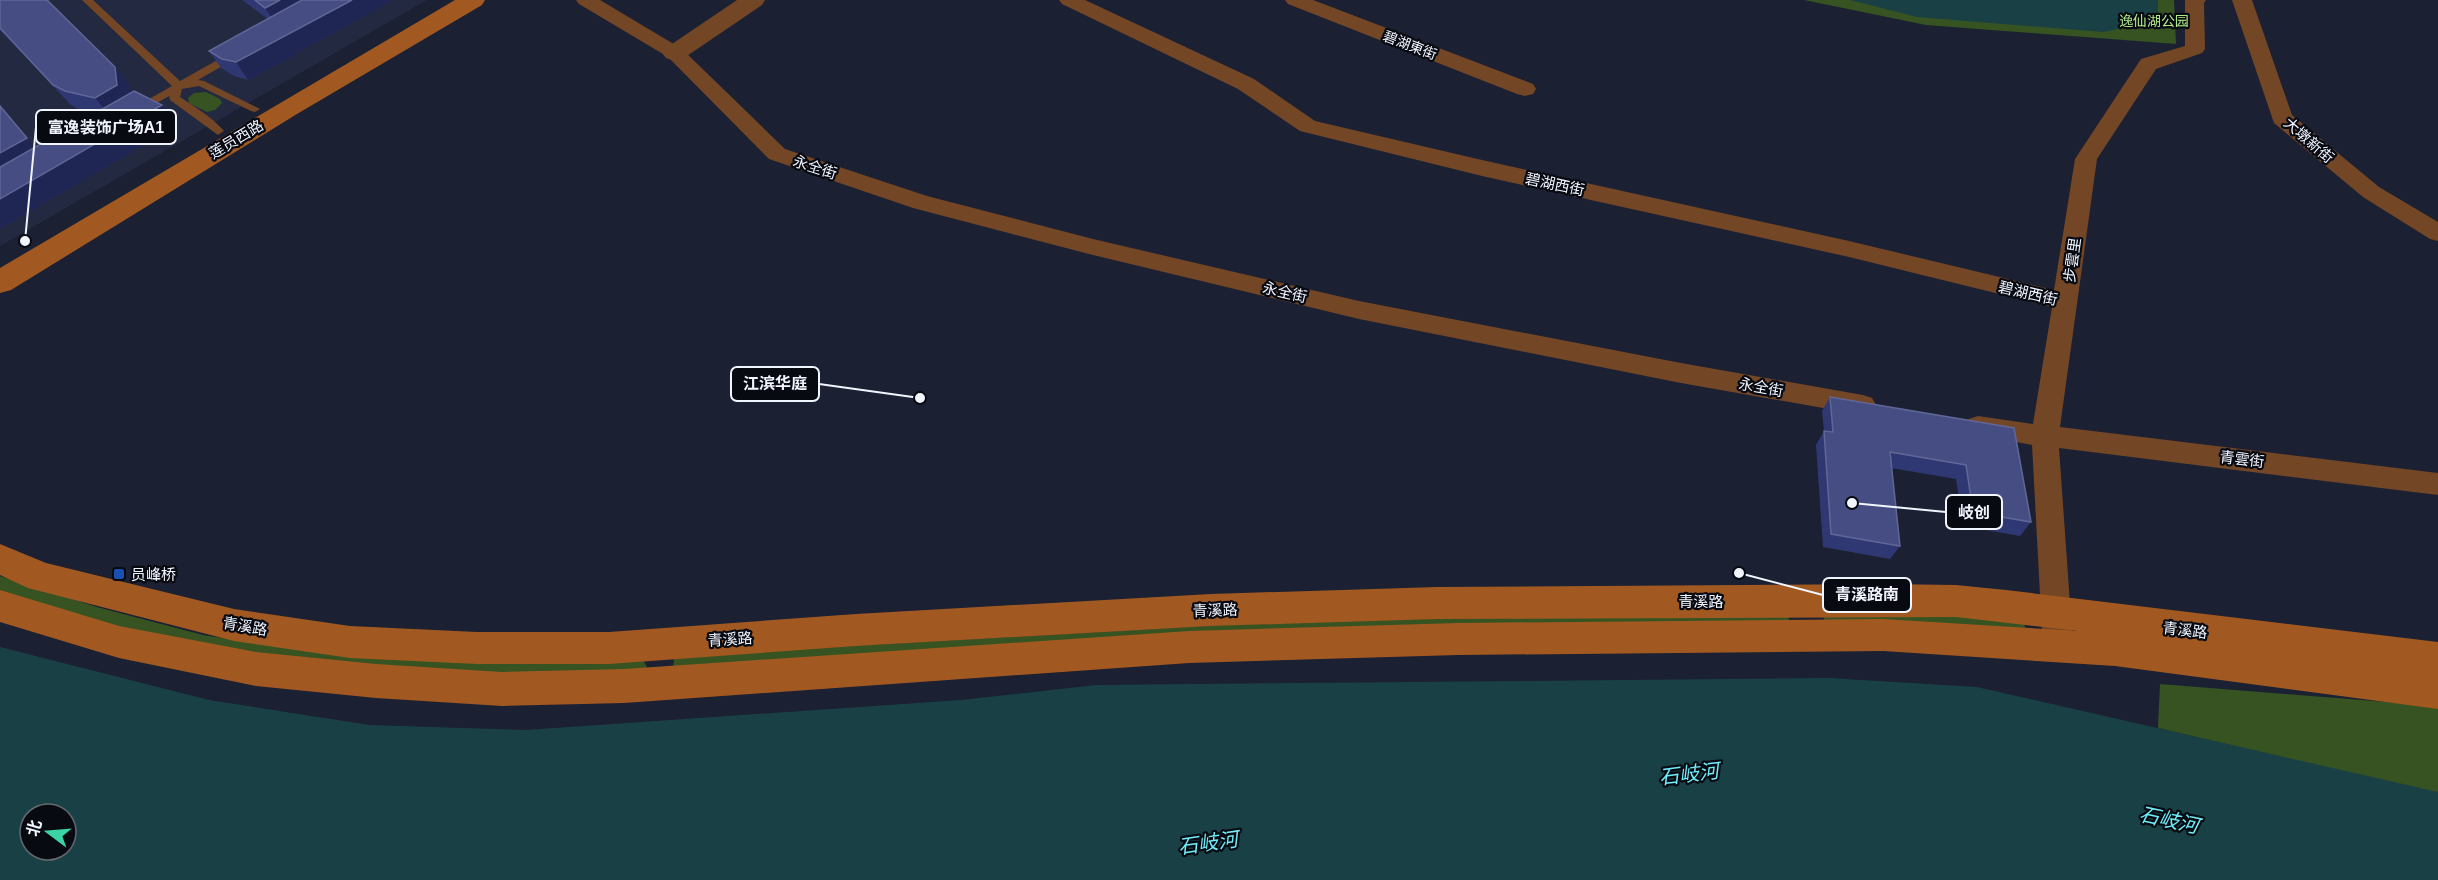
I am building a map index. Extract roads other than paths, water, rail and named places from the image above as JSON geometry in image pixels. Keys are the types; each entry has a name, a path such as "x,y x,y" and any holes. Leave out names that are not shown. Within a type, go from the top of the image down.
{"main road":[{"name":"莲员西路","path":"0,263 255,109 446,0"},
{"name":"莲员西路","path":"0,282 288,108 473,0"},
{"name":"青溪路","path":"0,559 41,577 234,625 350,642 477,648 609,648 856,630 1211,610 1437,603 1795,600 1956,601 2056,629 2190,659 2414,678 2438,659"},
{"path":"1795,600 1804,607 1808,616 1810,627 1807,635"},
{"name":"青溪路","path":"0,606 119,642 256,669 376,681 502,689 634,686 1189,647 1458,639 1883,635 2056,629"}],"street":[{"name":"永全街","path":"586,0 675,53 777,154 921,202 1093,247 1359,310 1681,373 1880,408"},
{"path":"675,53 753,0"},
{"name":"碧湖西街","path":"1069,0 1246,84 1308,126 1482,168 1849,249 2066,302"},
{"name":"碧湖東街","path":"1295,0 1525,89"},
{"name":"步雲里","path":"2056,629 2045,436 2085,159 2148,64 2195,49 2194,1 2196,0"},
{"name":"大墩新街","path":"2242,0 2282,118 2371,192 2438,233"},
{"path":"1950,421 2045,436"},
{"name":"青雲街","path":"2045,436 2438,484"}],"lane":[{"path":"87,0 178,85 200,83 255,109"},
{"path":"129,115 240,51"},
{"path":"178,85 174,98 206,119 218,131"}],"water":[{"name":"逸仙湖公园","path":"1850,0 2158,0 2158,21 2103,32 1917,17"},
{"name":"石岐河","path":"0,647 209,700 369,725 526,730 961,700 1096,685 1828,678 1977,687 2438,792 2438,880 0,880"}],"place":[{"name":"富逸装饰广场A1","path":"25,241"},
{"name":"江滨华庭","path":"920,398"},
{"name":"岐创","path":"1852,503"},
{"name":"青溪路南","path":"1739,573"},
{"name":"员峰桥","path":"119,574"}]}
